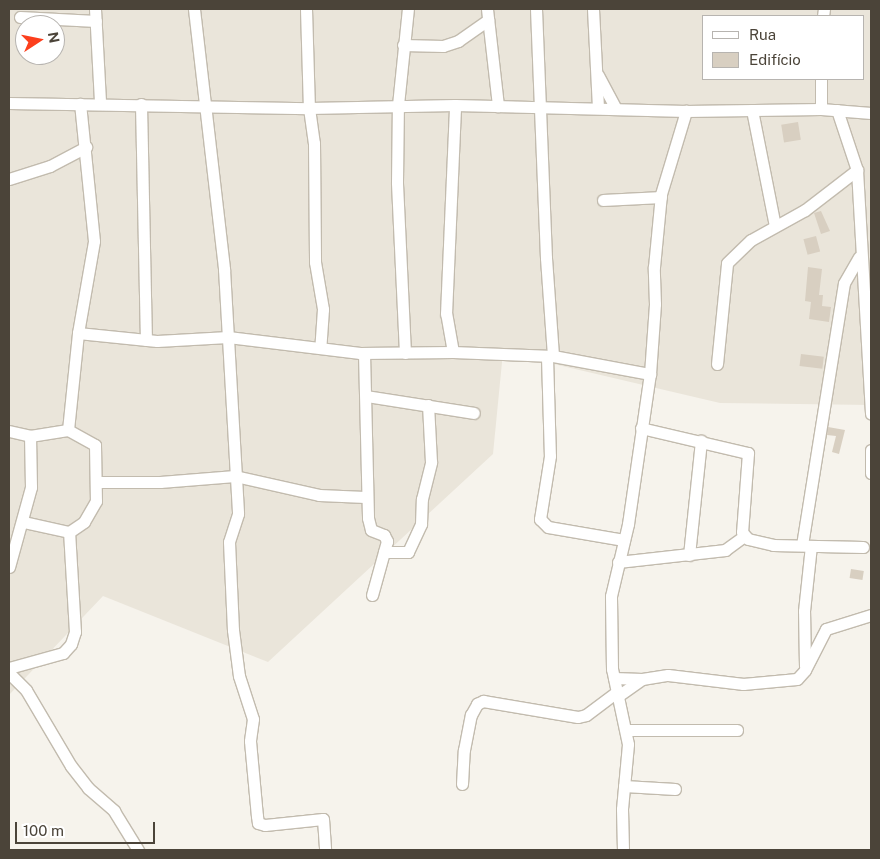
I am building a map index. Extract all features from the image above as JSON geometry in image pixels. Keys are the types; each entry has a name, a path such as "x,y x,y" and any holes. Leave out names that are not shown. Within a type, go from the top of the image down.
{"street":[{"path":"95,9 100,102"},
{"path":"194,9 204,106 212,147 228,337 238,514 229,542 233,630 239,676 253,720 251,762 258,822 265,825 323,819 325,850"},
{"path":"306,9 309,108 314,143 315,262 323,304 320,348"},
{"path":"405,353 398,228 398,105 408,9"},
{"path":"536,9 550,356 550,456 540,519 548,526 624,540"},
{"path":"593,9 598,107"},
{"path":"404,45 442,46 458,41 488,14"},
{"path":"488,14 498,106"},
{"path":"65,19 96,21"},
{"path":"597,73 616,109"},
{"path":"821,80 821,108"},
{"path":"9,103 80,104 100,102 309,108 455,105 598,107 686,111 821,108 871,113"},
{"path":"68,430 78,333 94,241 86,147 80,104"},
{"path":"141,104 146,340"},
{"path":"453,352 446,314 455,105"},
{"path":"752,110 775,226"},
{"path":"837,110 857,170 860,257 871,414"},
{"path":"623,850 624,786 628,744 614,678 610,618 650,374 655,304 654,267 661,197 686,111"},
{"path":"9,179 50,166 86,147"},
{"path":"717,364 727,263 751,240 804,210 857,170"},
{"path":"602,200 661,197"},
{"path":"805,670 806,545 844,283 860,257"},
{"path":"78,333 146,340 228,337 364,353 453,352 550,356 650,374"},
{"path":"364,353 366,497 369,526 386,537 384,552 372,595"},
{"path":"366,396 474,413"},
{"path":"384,552 408,552 421,524 422,499 431,462 428,405"},
{"path":"618,562 725,550 735,546 744,536 748,453 641,428"},
{"path":"9,430 30,436 68,430 95,445 96,501 88,517 69,532"},
{"path":"9,567 23,522 31,487 30,436"},
{"path":"688,555 701,441"},
{"path":"871,450 871,473"},
{"path":"97,482 160,482 235,476 319,495 366,497"},
{"path":"23,522 69,532"},
{"path":"9,668 51,658 63,653 71,644 76,618 71,599 69,532"},
{"path":"744,536 760,544 863,547"},
{"path":"614,678 642,679 668,675 743,684 797,679 805,670 826,629 871,614"},
{"path":"9,673 26,690 71,766 88,788 114,811 133,847"},
{"path":"462,784 464,750 471,715 477,704 483,701 578,717 586,715 642,679"},
{"path":"626,730 737,730"},
{"path":"624,786 675,789"}],"shaded area":[{"path":"9,9 871,9 871,405 720,403 503,352 493,454 268,662 103,596 9,695"}],"building":[{"path":"798,122 801,140 784,142 781,125"},
{"path":"821,211 830,231 821,234 814,213"},
{"path":"816,236 820,251 808,255 803,239"},
{"path":"808,267 822,269 819,295 823,295 822,306 831,307 829,322 809,319 811,302 805,301"},
{"path":"801,354 824,357 822,369 800,366"},
{"path":"828,427 845,430 839,454 832,452 836,436 827,435"},
{"path":"851,569 864,571 862,580 850,578"}]}
